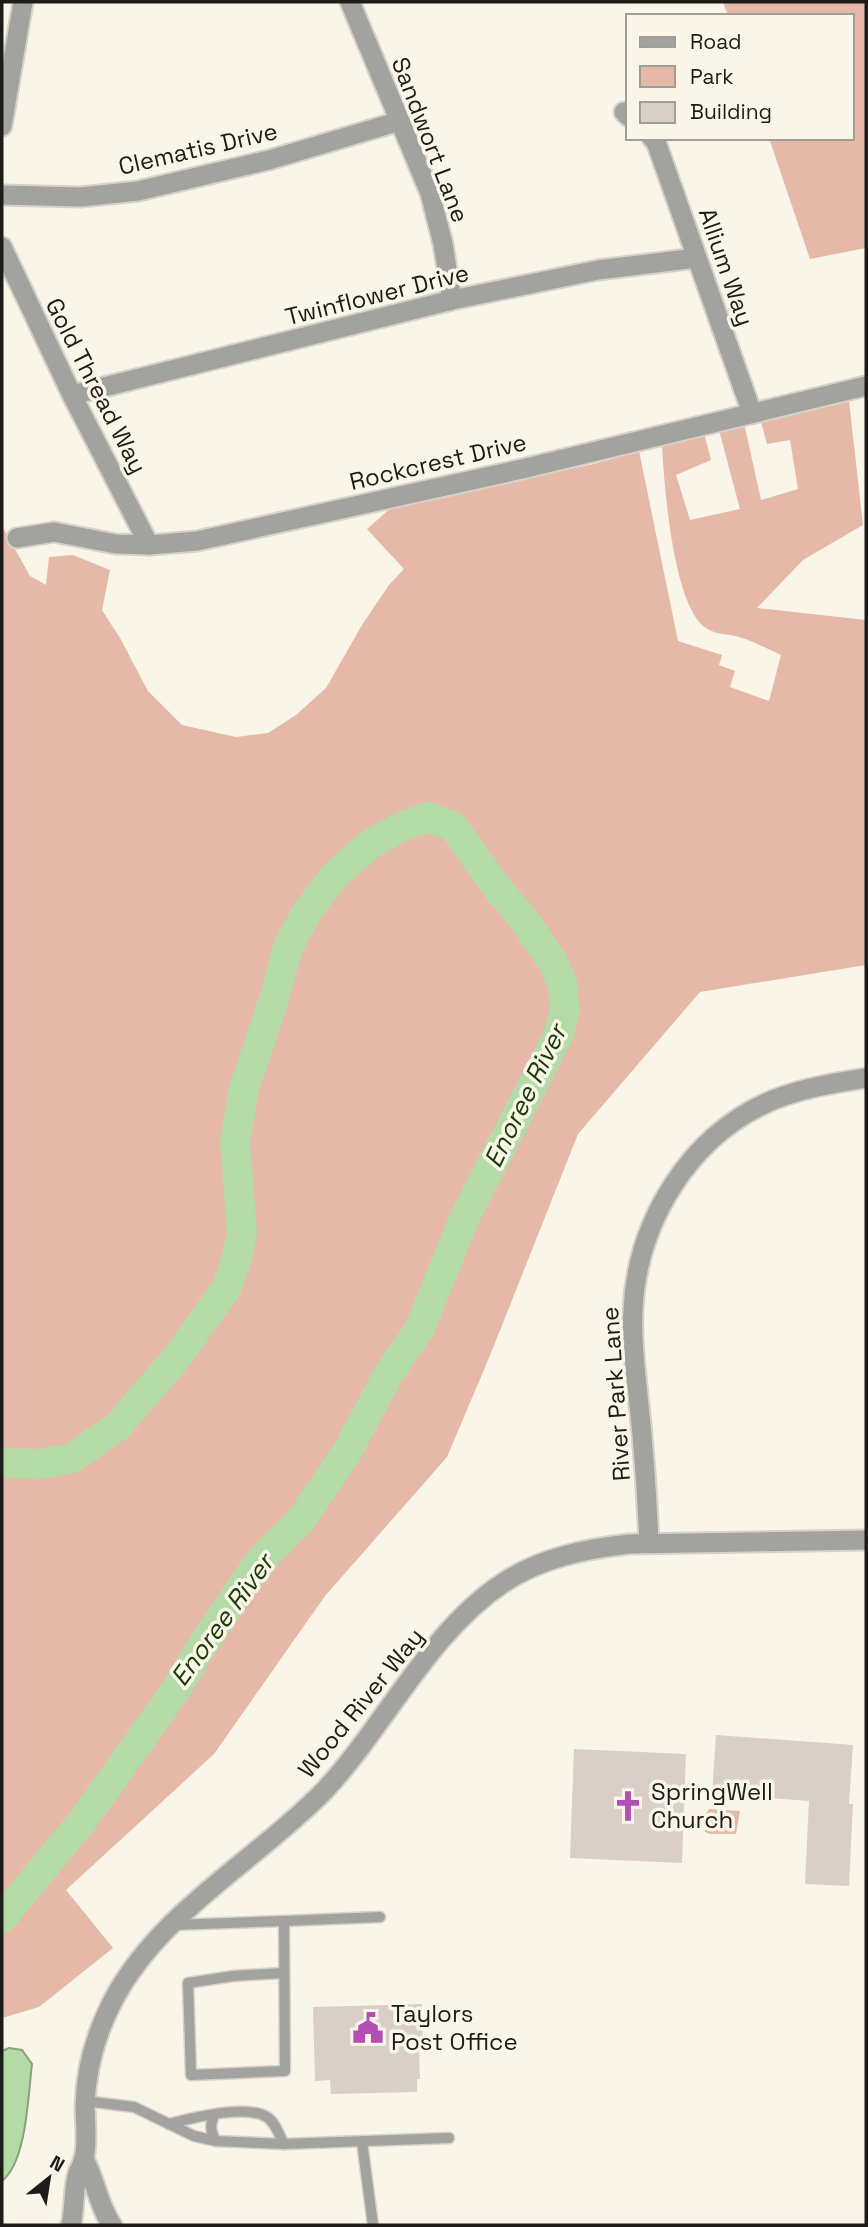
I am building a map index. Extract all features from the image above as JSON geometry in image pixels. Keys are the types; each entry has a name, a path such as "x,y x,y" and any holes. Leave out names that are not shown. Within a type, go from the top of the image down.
{"street":[{"path":"2,125 23,2"},
{"name":"Sandwort Lane","path":"350,2 430,193 443,244 452,300"},
{"name":"Clematis Drive","path":"2,195 81,197 138,191 268,160 400,121"},
{"name":"Allium Way","path":"654,140 752,413"},
{"name":"Gold Thread Way","path":"2,247 72,395 149,545"},
{"name":"Twinflower Drive","path":"72,395 452,300 598,270 696,258"},
{"name":"Rockcrest Drive","path":"17,538 54,532 116,544 149,545 197,541 522,469 866,386"},
{"name":"River Park Lane","path":"649,1543 632,1324 637,1273 644,1244 655,1217 669,1191 690,1162 715,1137 741,1118 772,1101 796,1092 866,1078"},
{"name":"Wood River Way","path":"71,2225 78,2174 84,2159 85,2101 94,2048 106,2014 118,1991 134,1967 173,1925 324,1790 360,1748 441,1641 486,1596 519,1574 562,1556 603,1546 866,1540"},
{"name":"Wood River Way","path":"84,2159 94,2177 100,2203 112,2225"}],"lane":[{"path":"173,1925 380,1917"},
{"path":"282,1973 233,1976 188,1983 191,2075 285,2071 282,1973 284,1921"},
{"path":"85,2101 134,2107 194,2136 216,2141 284,2144 449,2138"},
{"path":"169,2124 225,2112 262,2114 270,2119 284,2144"},
{"path":"214,2115 210,2125 216,2141"},
{"path":"362,2142 373,2225"}],"green space":[{"path":"723,2 866,2 866,248 810,259 770,140 854,140 854,14 727,14"},
{"path":"849,401 863,525 803,560 757,608 866,620 866,965 700,992 578,1134 447,1457 325,1596 214,1754 66,1890 113,1948 39,2007 2,2018 2,526 30,576 46,585 49,557 73,555 110,570 102,610 148,691 182,725 236,737 268,733 296,715 326,688 362,625 389,585 404,569 367,529 393,506 594,464 639,451 678,641 722,655 719,665 735,671 730,687 769,701 781,655 737,636 706,628 695,616 685,596 672,543 662,445 704,433 711,460 676,475 690,520 740,509 719,430 744,423 761,500 798,489 790,440 767,444 760,418"},
{"path":"709,1809 740,1811 736,1834 705,1832 705,1816"}],"shaded area":[{"path":"9,2048 22,2050 32,2064 25,2127 17,2159 2,2181 2,2051"}],"building":[{"path":"716,1735 853,1745 849,1804 853,1804 849,1886 805,1884 809,1801 712,1794"},
{"name":"SpringWell Church","path":"574,1749 686,1754 682,1863 570,1858"},
{"name":"Taylors Post Office","path":"422,2004 423,2049 419,2049 420,2079 417,2079 417,2092 331,2094 330,2080 315,2081 313,2007"}],"waterway":[{"name":"Enoree River","path":"2,1463 41,1464 72,1458 118,1426 178,1356 226,1289 242,1233 235,1143 244,1089 288,947 307,912 335,875 369,845 401,827 428,817 453,826 552,961 562,982 565,1011 558,1036 464,1219 420,1328 388,1375 347,1452 301,1520 259,1562 171,1697 84,1819 2,1918"}],"place":[{"name":"SpringWell Church","path":"628,1806"},
{"name":"Taylors Post Office","path":"368,2028"}]}
